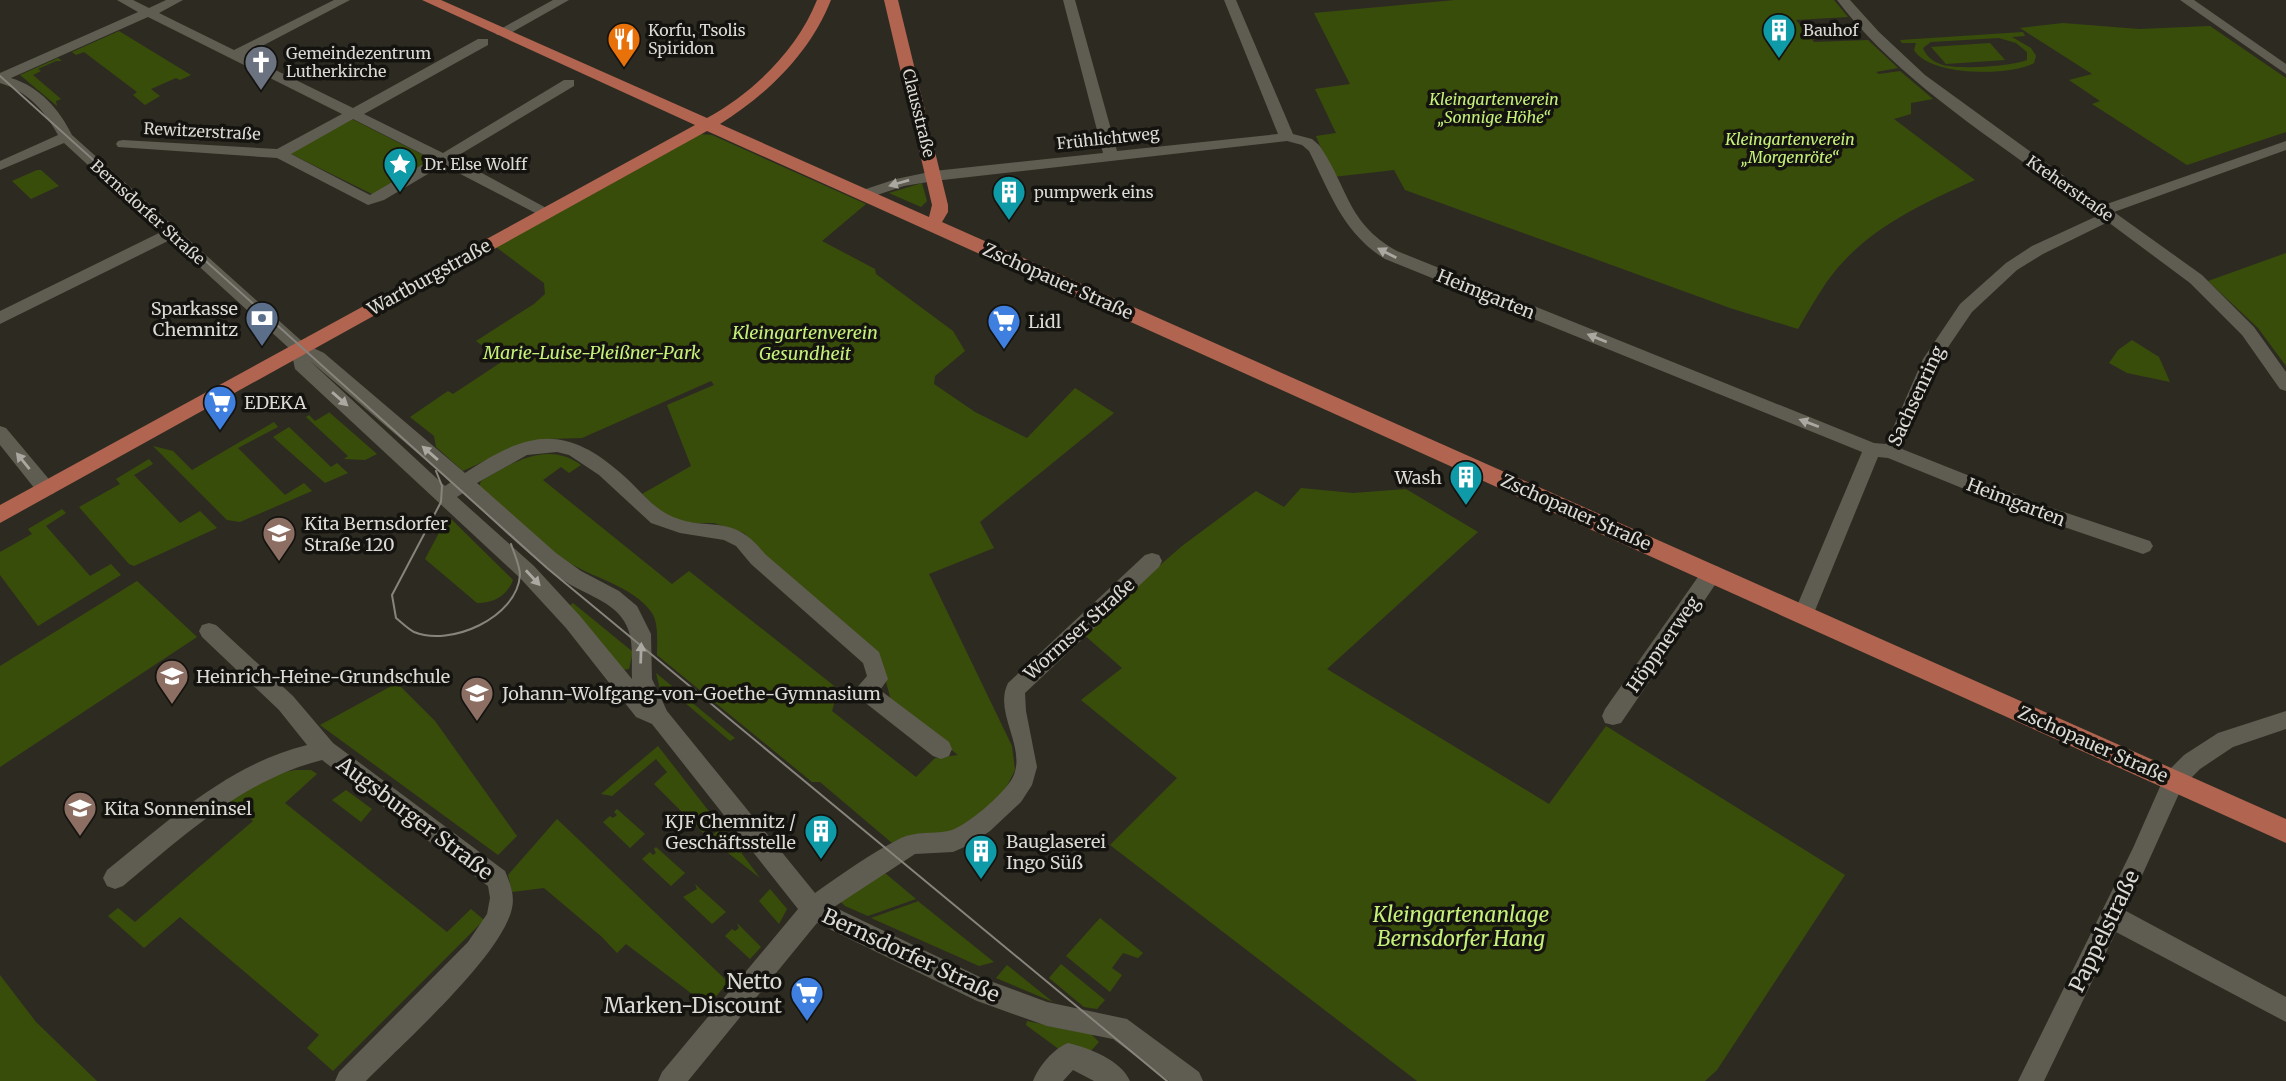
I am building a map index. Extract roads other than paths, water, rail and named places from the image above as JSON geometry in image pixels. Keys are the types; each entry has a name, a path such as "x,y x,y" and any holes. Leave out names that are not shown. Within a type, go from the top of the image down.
{"main road":[{"name":"Zschopauer Straße","path":"429,0 1804,613 2286,831"},
{"name":"Wartburgstraße","path":"0,515 743,102 809,33 824,0"},
{"name":"Clausstraße","path":"891,0 934,176 940,212 932,225"}],"street":[{"path":"123,0 443,159 545,213"},
{"path":"0,78 177,0"},
{"path":"233,56 344,0"},
{"path":"502,32 563,0"},
{"path":"1069,0 1111,156"},
{"path":"1230,0 1287,137"},
{"name":"Kreherstraße","path":"1843,0 1874,35 1920,78 2189,274 2231,312 2261,348 2286,385"},
{"path":"2186,0 2286,70"},
{"path":"280,154 483,42"},
{"name":"Bernsdorfer Straße","path":"0,78 20,83 55,113 66,137 299,348 317,357 382,410 548,558 574,578 612,597 630,612 641,634 642,679 659,717 742,824 813,909 977,989 1047,1014 1118,1028 1145,1045 1190,1081"},
{"path":"280,154 368,200 379,197 569,83"},
{"path":"0,166 66,137"},
{"name":"Frühlichtweg","path":"934,176 1287,137"},
{"name":"Heimgarten","path":"1287,137 1301,140 1314,148 1347,216 1364,238 1376,248 1881,450 2033,509 2143,546"},
{"name":"Rewitzerstraße","path":"123,144 280,154"},
{"name":"Sachsenring","path":"1804,613 1881,450 1902,431 1922,379 1949,328 1987,284 2019,262 2102,220 2104,212 2114,205 2286,145"},
{"path":"865,194 901,182 934,176"},
{"path":"0,318 172,233"},
{"name":"Bernsdorfer Straße","path":"299,348 301,365 533,577 644,710 659,717"},
{"path":"0,433 46,489"},
{"path":"446,495 522,449 562,446 584,455 671,526 728,533 743,541 758,559 872,658 878,679 865,691 941,749"},
{"name":"Wormser Straße","path":"813,909 837,890 909,846 923,842 951,841 968,835 1019,787 1024,776 1024,764 1013,700 1015,688 1152,561"},
{"name":"Höppnerweg","path":"1612,716 1712,573"},
{"name":"Augsburger Straße","path":"209,631 286,703 325,750 497,879 502,899 497,919 477,950 348,1081"},
{"path":"2174,780 2192,762 2226,740 2286,720"},
{"name":"Augsburger Straße","path":"115,878 248,776 300,754 325,750"},
{"name":"Pappelstraße","path":"2031,1081 2141,856 2174,780"},
{"path":"671,1081 813,909"},
{"path":"2111,916 2286,1010"},
{"path":"1046,1081 1068,1056 1085,1060 1117,1081"}],"tram line":[{"path":"0,76 547,568 1167,1081"},
{"path":"436,471 442,486 441,502 392,595 396,618 414,632 429,636 463,632 495,616 516,590 520,575 511,544"}],"place":[{"name":"Bauhof","path":"1779,60"},
{"name":"Korfu, Tsolis Spiridon","path":"624,69"},
{"name":"Gemeindezentrum Lutherkirche","path":"261,92"},
{"name":"Dr. Else Wolff","path":"400,194"},
{"name":"pumpwerk eins","path":"1009,222"},
{"name":"Sparkasse Chemnitz","path":"262,348"},
{"name":"Lidl","path":"1004,351"},
{"name":"EDEKA","path":"220,432"},
{"name":"Wash","path":"1466,507"},
{"name":"Kita Bernsdorfer Straße 120","path":"279,563"},
{"name":"Heinrich-Heine-Grundschule","path":"172,706"},
{"name":"Johann-Wolfgang-von-Goethe-Gymnasium","path":"477,723"},
{"name":"Kita Sonneninsel","path":"80,838"},
{"name":"KJF Chemnitz / Geschäftsstelle","path":"821,861"},
{"name":"Bauglaserei Ingo Süß","path":"981,881"},
{"name":"Netto Marken-Discount","path":"807,1023"}],"park label":[{"name":"Kleingartenverein „Sonnige Höhe“","path":"1494,108"},
{"name":"Kleingartenverein „Morgenröte“","path":"1790,148"},
{"name":"Kleingartenverein Gesundheit","path":"805,342"},
{"name":"Marie-Luise-Pleißner-Park","path":"592,352"},
{"name":"Kleingartenanlage Bernsdorfer Hang","path":"1461,926"}]}
